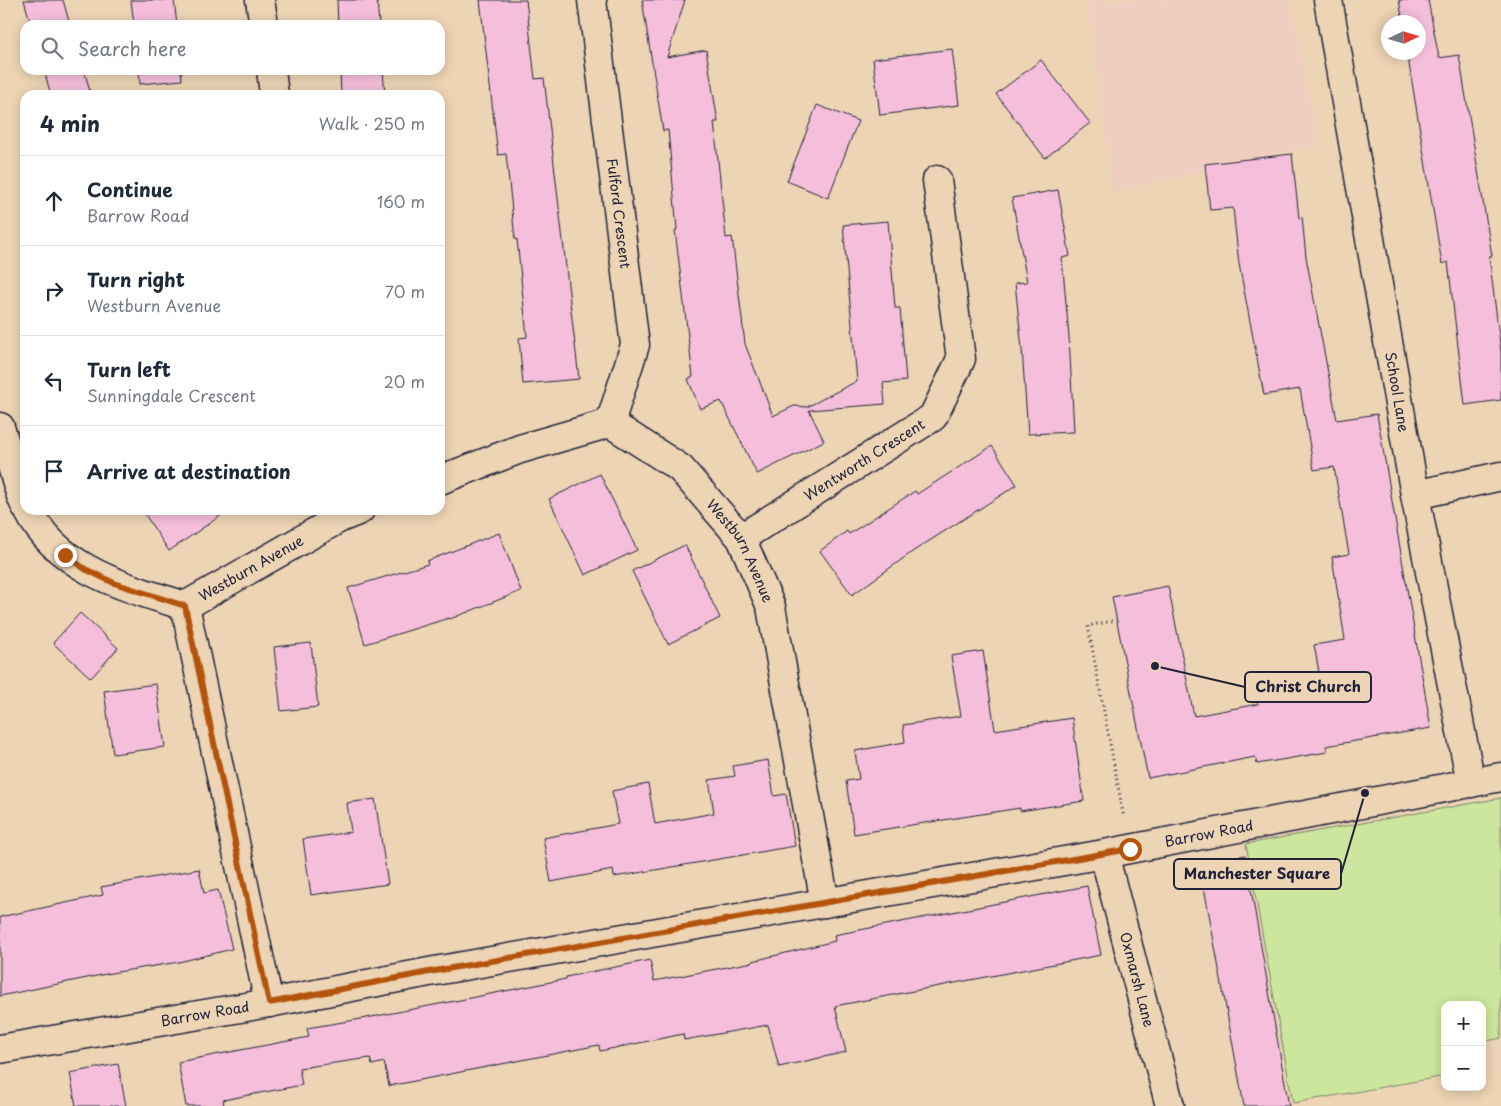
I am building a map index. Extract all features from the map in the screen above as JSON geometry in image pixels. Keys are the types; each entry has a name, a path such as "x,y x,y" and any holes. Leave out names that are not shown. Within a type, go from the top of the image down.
{"street":[{"path":"260,0 263,20"},
{"name":"Fulford Crescent","path":"592,0 635,345 610,423"},
{"name":"School Lane","path":"1328,0 1415,495 1471,783"},
{"path":"271,75 273,90"},
{"name":"Wentworth Crescent","path":"741,538 933,417 961,359 937,180"},
{"path":"445,478 520,449 610,423"},
{"name":"Westburn Avenue","path":"610,423 680,468 741,538 771,607 825,903"},
{"path":"0,427 20,496"},
{"path":"1415,495 1501,476"},
{"path":"31,515 48,540 85,569 114,583 185,606"},
{"name":"Westburn Avenue","path":"269,1003 185,606 343,515"},
{"name":"Barrow Road","path":"0,1049 269,1003 429,972 1117,851 1501,777"},
{"name":"Oxmarsh Lane","path":"1117,851 1170,1106"}],"path":[{"path":"1117,620 1088,626 1117,851"}],"shaded area":[{"path":"1087,0 1291,0 1318,145 1113,192"}],"green space":[{"path":"1501,798 1501,1038 1486,1041 1486,1001 1441,1001 1441,1077 1293,1103 1246,844"}],"building":[{"path":"24,0 63,0 69,20 30,20"},
{"path":"131,0 174,0 176,20 133,20"},
{"path":"337,0 377,0 379,20 338,20"},
{"path":"480,0 526,0 535,79 544,78 579,379 523,384 519,338 527,337 517,239 515,239 506,154 498,155"},
{"path":"642,0 685,0 667,57 706,50 718,122 714,122 726,238 732,237 745,344 773,416 794,406 807,407 857,381 843,225 888,221 895,308 900,308 906,381 883,383 885,404 809,410 824,441 757,474 721,401 700,409 688,379 693,377 675,230 677,230 668,130 663,131"},
{"path":"1399,0 1428,0 1439,58 1459,55 1492,256 1489,256 1501,352 1501,400 1465,405 1448,262 1442,264 1408,60 1426,60 1426,15 1402,15"},
{"path":"952,49 959,105 880,115 873,59"},
{"path":"1041,60 1090,123 1045,158 996,94"},
{"path":"45,75 85,75 90,90 50,90"},
{"path":"139,75 182,75 182,80 140,84"},
{"path":"340,75 383,75 385,90 341,90"},
{"path":"817,105 858,121 828,198 787,181"},
{"path":"1292,154 1299,218 1302,217 1306,257 1337,420 1377,414 1431,728 1326,746 1327,752 1257,764 1255,757 1148,778 1112,597 1168,586 1194,716 1258,704 1257,698 1322,688 1314,645 1345,640 1332,557 1349,554 1334,467 1314,470 1300,389 1264,395 1239,264 1233,208 1210,210 1205,164"},
{"path":"1058,190 1070,256 1062,258 1069,337 1074,432 1028,434 1015,283 1027,282 1012,198"},
{"path":"992,446 1017,485 915,550 852,595 820,551 847,531 849,534 915,491 917,494"},
{"path":"600,474 637,550 585,575 549,499"},
{"path":"145,515 222,515 169,551"},
{"path":"499,533 521,591 450,619 365,644 348,588 428,564 427,561"},
{"path":"685,545 720,618 668,644 632,571"},
{"path":"80,613 118,648 91,678 53,643"},
{"path":"311,643 318,707 281,711 274,647"},
{"path":"983,651 995,730 1072,718 1084,801 1020,811 1020,808 854,834 846,781 859,779 855,751 905,742 903,725 961,716 951,656"},
{"path":"156,684 165,747 113,754 104,691"},
{"path":"768,760 774,796 786,794 795,846 614,877 613,870 551,882 543,838 618,824 612,791 648,784 655,824 714,813 709,780 735,776 733,766"},
{"path":"375,799 388,884 311,895 303,839 351,832 347,803"},
{"path":"1245,855 1289,1106 1244,1106 1204,887 1200,863"},
{"path":"199,869 204,893 218,890 232,949 179,962 111,973 0,996 0,917 103,895 101,887"},
{"path":"1087,886 1101,955 835,1006 846,1052 779,1067 768,1025 684,1040 683,1034 600,1051 599,1045 389,1086 384,1062 372,1065 370,1058 299,1068 302,1085 223,1100 224,1106 186,1106 178,1062 309,1037 307,1028 566,979 566,977 650,960 654,981 753,962 835,941 834,935"},
{"path":"118,1064 126,1106 76,1106 70,1073"}],"place":[{"name":"Christ Church","path":"1155,666"},
{"name":"Manchester Square","path":"1365,793"}],"route":[{"path":"65,555 85,569 114,583 185,606 269,1003 429,972 1130,849"}]}
